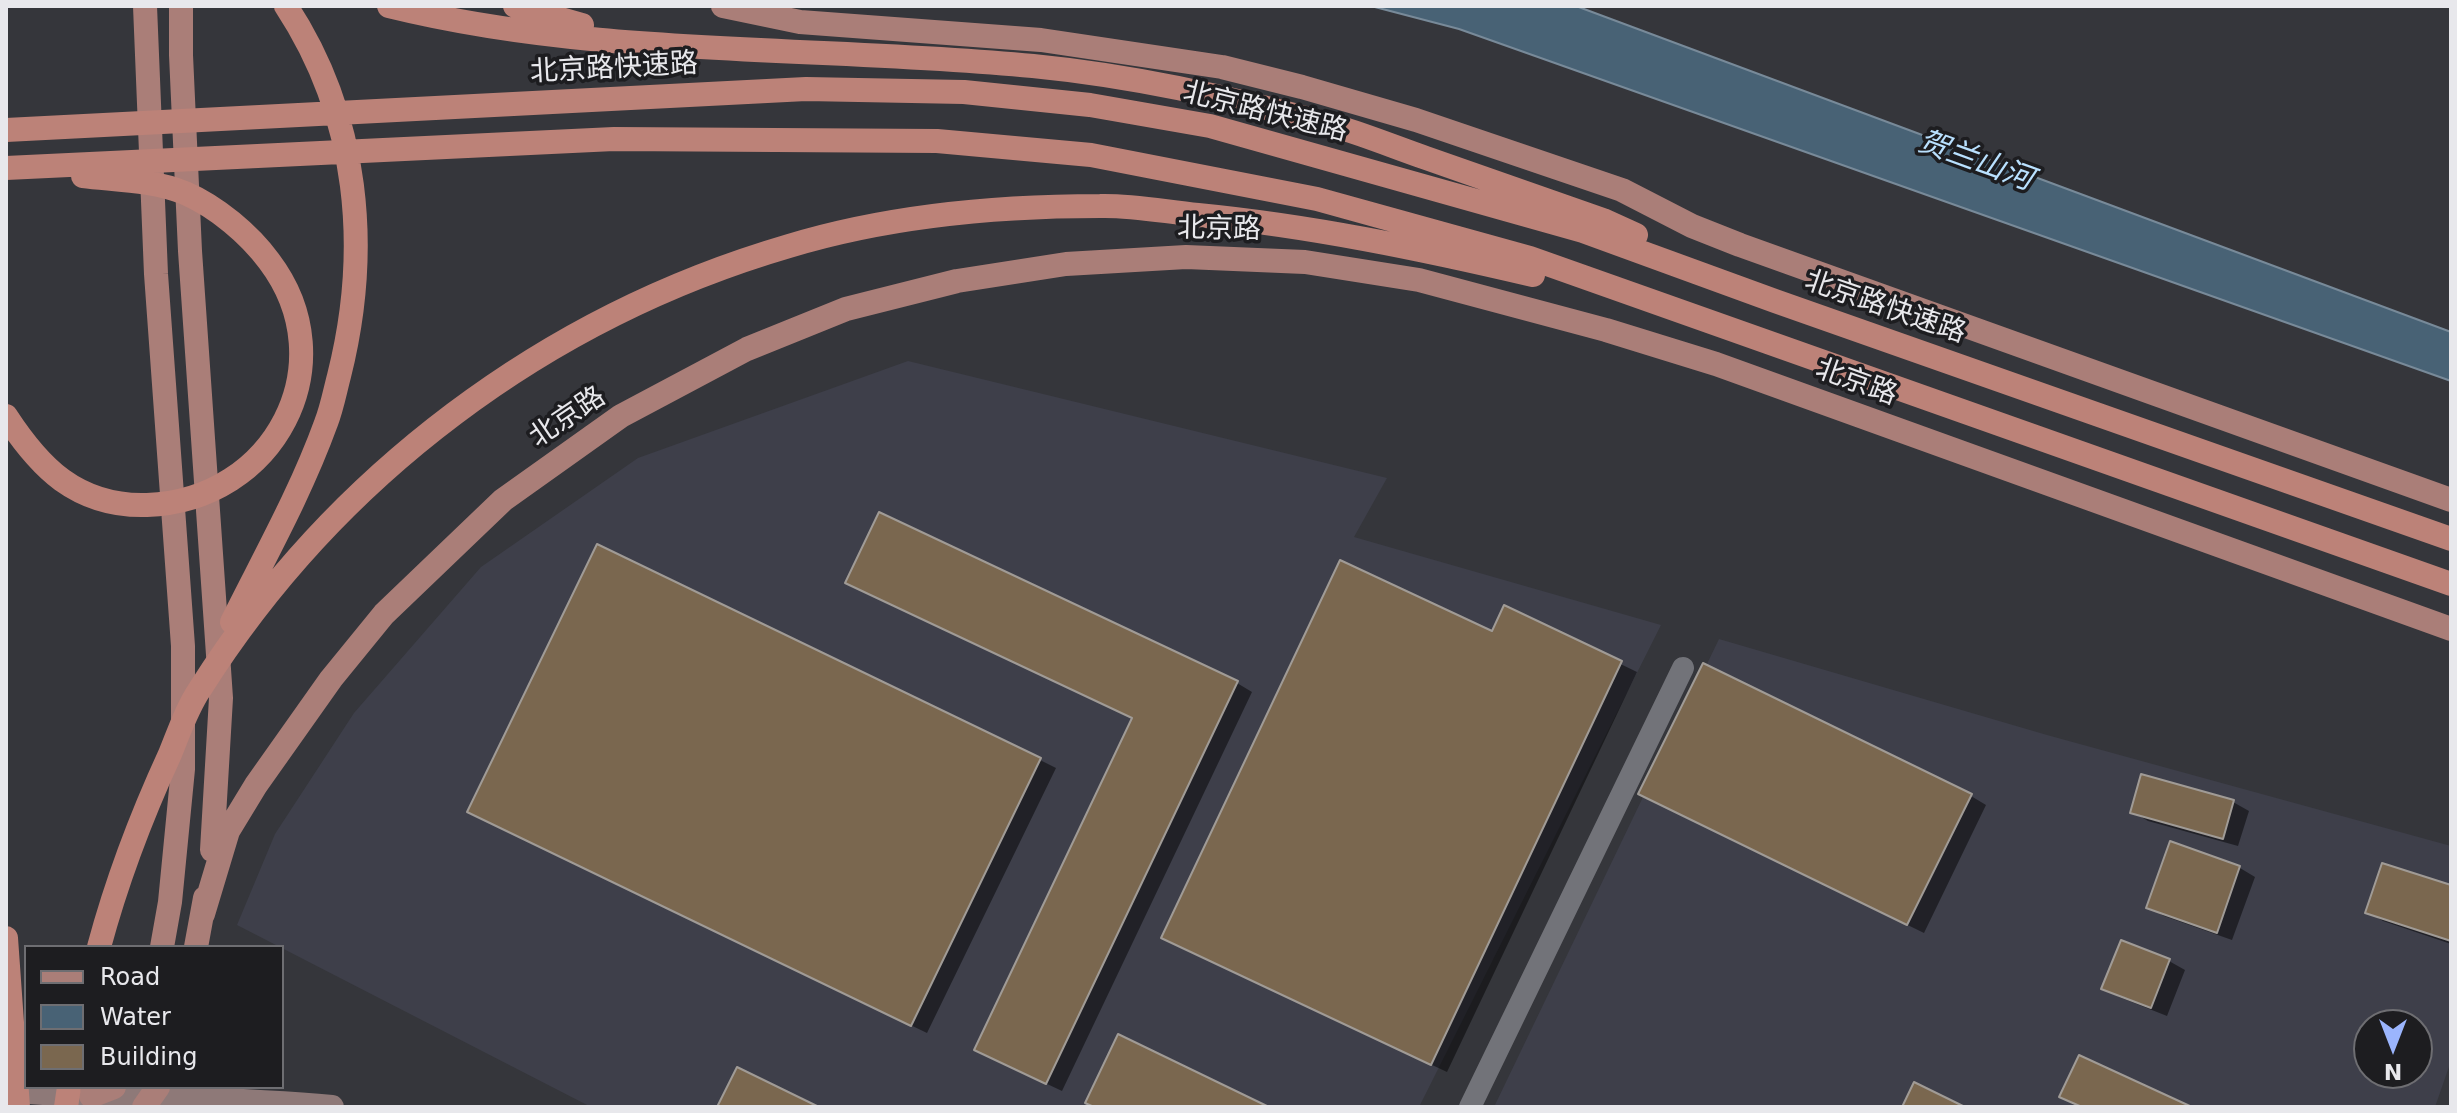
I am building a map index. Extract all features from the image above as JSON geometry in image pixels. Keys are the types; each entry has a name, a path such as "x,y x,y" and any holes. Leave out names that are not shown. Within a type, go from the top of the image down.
{"highway":[{"path":"100,945 113,893 143,812 197,692 300,487 327,420 349,334 357,258 356,208 341,128 326,81 286,6"},
{"path":"389,6 465,23 566,36 747,51 905,56 1036,66 1193,91 1339,128 1603,220 1775,301"},
{"path":"515,6 570,24 747,51"},
{"name":"北京路快速路","path":"6,130 806,89 964,92 1090,105 1210,126 1583,231 2451,539"},
{"path":"6,168 614,139 937,141 1091,155 1317,199 1530,258 2451,584"},
{"path":"6,168 139,182 184,193 216,212 256,243 285,282 299,327 301,367 294,405 273,441 245,472 211,492 172,504 129,506 96,498 62,479 26,445 6,416"},
{"path":"197,692 262,601 353,498 444,419 525,362 604,317 702,274 791,245 948,216 1021,208 1105,205 1283,223 1448,255 1667,306"},
{"path":"6,938 18,1107"},
{"path":"66,1107 80,1092"}],"main road":[{"path":"145,6 156,274 183,646 183,769 170,902 162,945"},
{"path":"181,6 190,251 221,698 212,851 196,945"},
{"path":"723,6 800,22 1041,40 1158,55 1302,87 1416,120 1622,190 1692,226 1740,245 2451,500"},
{"name":"北京路","path":"203,914 228,831 256,785 331,679 384,614 503,500 621,416 747,349 846,309 957,281 1066,264 1186,257 1305,262 1419,280 1606,330 1716,364 2451,629"},
{"path":"80,1092 100,1089"},
{"path":"6,1090 332,1107"}],"street":[{"path":"1470,1107 1683,668"}],"shaded area":[{"path":"908,361 1387,478 1354,537 1661,625 1419,1107 591,1107 284,949 284,945 276,945 237,925 275,834 354,713 481,567 638,458"},
{"path":"1719,639 2047,735 2451,846 2451,1061 2435,1107 1494,1107"}],"water":[{"name":"贺兰山河","path":"1371,6 1576,6 2451,332 2451,381 1459,29"}],"building":[{"path":"879,512 1238,681 1046,1084 974,1050 1132,718 845,583"},
{"path":"597,544 1041,758 911,1026 467,812"},
{"path":"1340,560 1492,631 1504,605 1622,661 1431,1065 1161,938"},
{"path":"1703,663 1972,794 1907,925 1638,794"},
{"path":"2141,774 2234,800 2223,839 2130,813"},
{"path":"2170,841 2240,866 2217,933 2146,908"},
{"path":"2382,863 2451,885 2451,941 2365,913"},
{"path":"2121,940 2170,959 2151,1008 2101,989"},
{"path":"1118,1034 1269,1107 1094,1107 1085,1103"},
{"path":"2079,1055 2192,1107 2082,1107 2059,1097"},
{"path":"737,1067 819,1107 717,1107"},
{"path":"1914,1082 1965,1107 1902,1107"}]}
